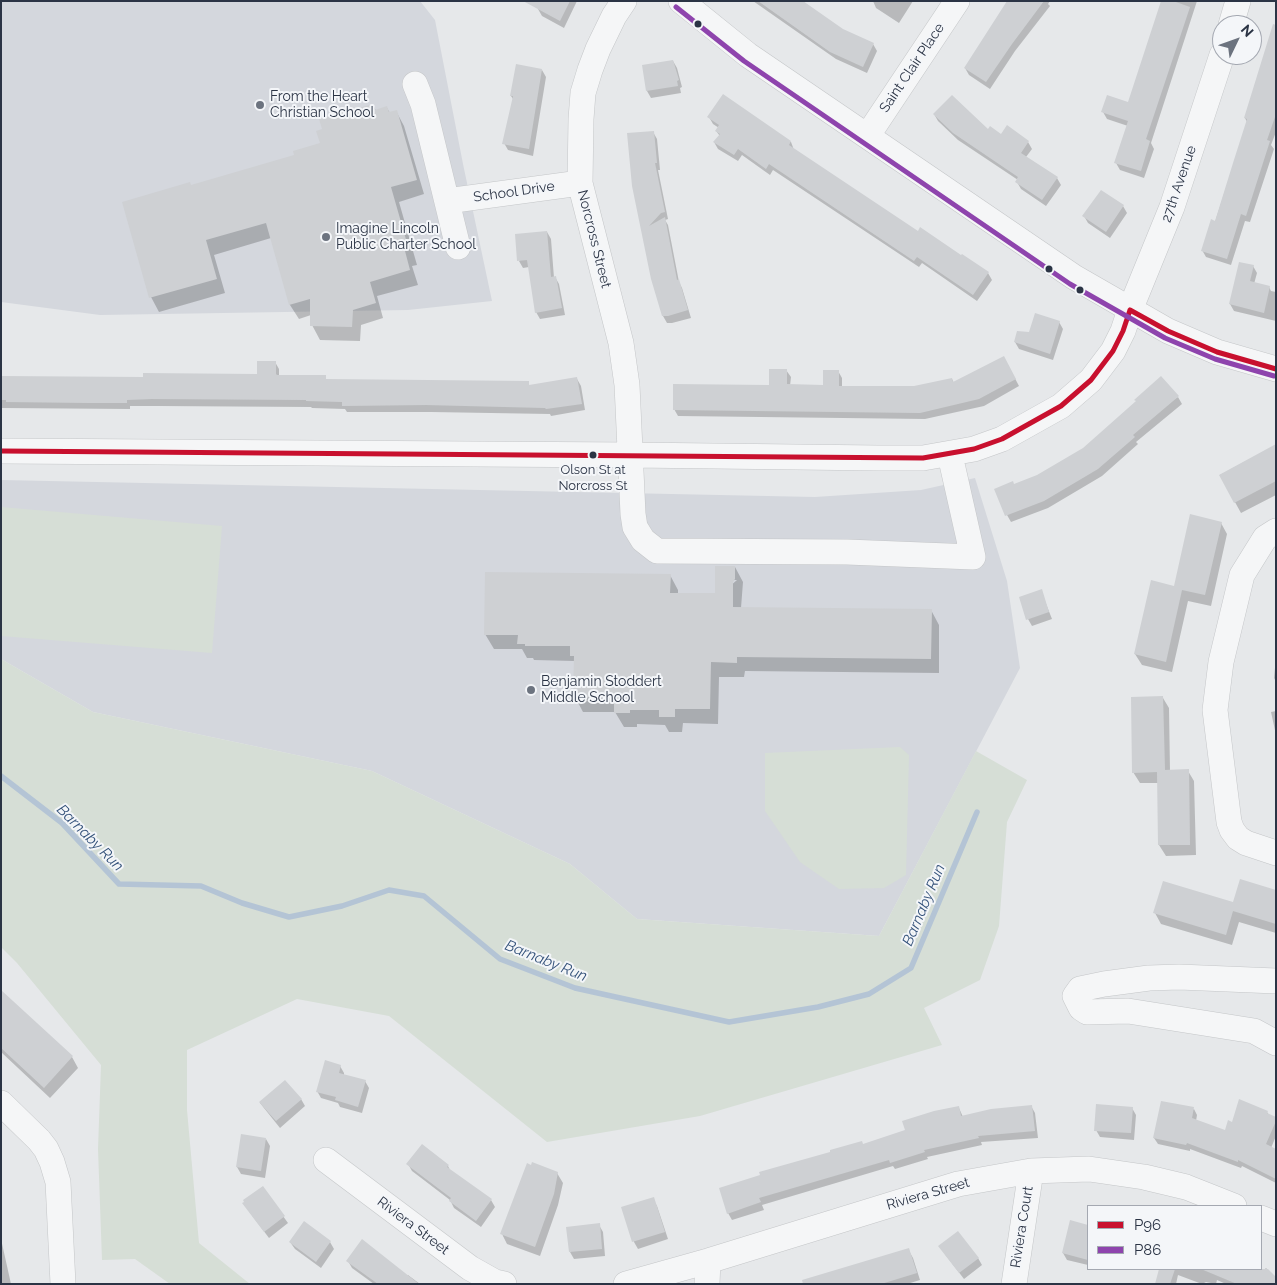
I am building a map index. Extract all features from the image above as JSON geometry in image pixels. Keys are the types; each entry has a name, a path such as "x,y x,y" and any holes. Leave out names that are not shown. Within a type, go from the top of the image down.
{"street":[{"name":"Norcross Street","path":"624,1 598,49 583,93 580,119 580,183 621,343 627,385 632,454 633,514 635,527 643,540 657,551 847,552 973,557 950,455"},
{"path":"681,1 748,55 1074,277 1168,331 1217,352 1276,369"},
{"name":"Saint Clair Place","path":"868,135 957,1"},
{"path":"1234,15 1238,1"},
{"name":"27th Avenue","path":"1,451 632,454 923,458 950,455 974,449 1002,439 1061,406 1091,380 1113,351 1123,331 1172,207 1219,65"},
{"path":"415,84 423,104 458,247"},
{"name":"School Drive","path":"447,201 580,183"},
{"path":"1276,531 1266,538 1242,575 1221,662 1215,710 1228,822 1238,838 1246,843 1276,853"},
{"path":"1276,981 1179,977 1149,978 1080,989 1075,996 1081,1008 1087,1012 1128,1011 1265,1032 1276,1043"},
{"path":"1,1103 39,1140 52,1162 58,1182 63,1284"},
{"name":"Riviera Street","path":"326,1160 470,1268 495,1282 504,1284"},
{"name":"Riviera Street","path":"626,1284 708,1272 958,1184 1031,1171 1089,1170 1144,1177 1186,1187 1231,1205"},
{"name":"Riviera Court","path":"1014,1284 1031,1171"},
{"path":"1262,1218 1276,1224"}],"shaded area":[{"path":"1,1 420,1 435,20 492,301 408,310 100,315 1,302"},
{"name":"Benjamin Stoddert Middle School","path":"975,478 1007,581 1020,668 879,936 637,919 570,864 372,771 93,712 1,659 1,480 815,497 921,490"},
{"path":"1,507 222,526 212,653 1,636"},
{"path":"1,659 93,712 372,771 570,864 637,919 879,936 976,751 1027,780 1007,822 999,926 980,980 924,1008 942,1045 700,1116 547,1142 389,1016 297,999 187,1050 187,1110 199,1243 250,1284 170,1284 135,1259 102,1260 98,1149 101,1065 17,963 1,947"},
{"path":"900,747 909,755 906,875 884,888 839,889 800,862 765,811 765,753"}],"building":[{"path":"523,1 570,1 560,21"},
{"path":"758,1 803,1 843,29 874,43 863,67 830,52"},
{"path":"1007,1 1044,1 986,82 964,68"},
{"path":"1161,1 1173,1 1190,7 1146,139 1150,141 1141,171 1114,163 1128,121 1101,112 1107,95 1128,102"},
{"path":"1273,24 1276,25 1276,114 1267,140 1270,141 1246,216 1241,214 1227,259 1201,251 1211,219 1215,221 1247,119 1244,118 1260,65 1262,65"},
{"path":"673,60 679,80 677,81 678,86 646,91 642,65"},
{"path":"516,64 542,69 529,149 502,144 513,96 510,96"},
{"path":"723,94 791,141 789,145 918,231 920,227 989,272 973,295 917,257 914,261 769,164 766,169 738,149 734,155 713,142 720,134 715,131 719,125 707,117"},
{"path":"952,95 988,129 990,126 1001,134 1007,125 1029,141 1021,153 1058,177 1042,200 1015,182 1018,177 953,133 933,114"},
{"path":"373,104 375,110 387,106 389,112 397,110 417,180 391,187 409,250 405,251 410,270 370,282 376,303 353,310 352,327 310,326 310,299 289,305 266,223 206,240 217,279 149,298 122,202 190,182 191,185 294,155 293,151 320,143 316,131 322,129 319,119"},
{"path":"654,131 657,163 655,163 665,212 661,213 649,226 665,217 677,280 679,279 688,310 668,316 662,316 651,279 632,186 627,133"},
{"path":"1101,190 1124,205 1106,232 1082,216"},
{"path":"547,231 551,277 556,276 562,308 535,313 527,260 517,261 515,234"},
{"path":"1239,262 1254,265 1250,281 1270,286 1264,313 1229,304"},
{"path":"1035,313 1060,321 1050,354 1014,342 1017,331 1029,332"},
{"path":"1004,356 1016,379 979,399 920,413 673,410 673,384 769,385 769,369 787,369 787,384 823,385 823,370 839,370 839,386 914,386 952,378 953,382"},
{"path":"257,361 276,361 277,375 326,375 326,379 529,381 529,385 577,377 582,404 546,409 426,405 342,406 342,402 306,400 152,399 127,400 127,403 90,403 6,402 6,400 1,400 1,376 143,377 143,373 257,374"},
{"path":"1161,376 1179,396 1133,435 1135,437 1098,469 1044,501 1005,516 994,489 1013,481 1014,484 1037,475 1083,448"},
{"path":"1276,444 1276,481 1234,503 1219,475"},
{"path":"1190,514 1222,522 1205,595 1182,590 1166,662 1134,654 1151,580 1174,586"},
{"path":"715,566 735,566 733,607 932,609 931,659 737,657 737,663 711,662 710,709 675,709 675,717 659,717 659,710 630,710 630,713 614,713 614,698 573,697 574,656 570,656 570,646 525,646 525,644 517,644 518,635 484,635 485,572 671,574 670,593 715,593"},
{"path":"1042,589 1049,612 1026,620 1019,597"},
{"path":"1163,696 1165,770 1189,769 1190,845 1158,845 1157,772 1132,773 1131,697"},
{"path":"1240,879 1276,890 1276,924 1233,911 1226,935 1153,913 1163,881 1233,902"},
{"path":"1,990 73,1056 44,1088 1,1048"},
{"path":"325,1060 341,1065 339,1073 366,1080 358,1107 335,1100 336,1097 316,1092"},
{"path":"285,1080 302,1099 276,1121 259,1102"},
{"path":"1239,1099 1268,1111 1267,1113 1276,1117 1266,1144 1276,1149 1276,1179 1238,1160 1238,1162 1187,1143 1186,1145 1153,1138 1161,1101 1194,1107 1192,1118 1225,1130 1228,1120 1232,1122"},
{"path":"1096,1104 1133,1107 1131,1133 1094,1131"},
{"path":"1032,1105 1035,1131 978,1136 979,1138 924,1150 925,1152 890,1163 889,1160 759,1198 761,1202 727,1214 719,1188 760,1175 759,1172 862,1141 863,1144 905,1130 902,1121 934,1111 959,1106 961,1116 991,1109"},
{"path":"241,1134 266,1138 261,1171 236,1167"},
{"path":"422,1144 449,1165 447,1167 492,1199 476,1221 449,1201 451,1198 406,1164"},
{"path":"532,1162 558,1172 554,1194 535,1247 500,1234 527,1163 531,1165"},
{"path":"263,1186 285,1216 264,1232 242,1203 244,1202 243,1200"},
{"path":"654,1197 665,1232 632,1242 621,1207"},
{"path":"1070,1220 1087,1225 1087,1260 1062,1253"},
{"path":"304,1221 331,1241 316,1262 289,1242"},
{"path":"600,1223 602,1249 569,1252 566,1227"},
{"path":"958,1231 979,1258 959,1273 938,1246"},
{"path":"362,1239 419,1284 378,1284 346,1261"},
{"path":"909,1248 917,1273 881,1284 803,1284 802,1280"},
{"path":"1268,1269 1276,1277 1276,1284 1237,1284 1203,1270"},
{"path":"1159,1270 1175,1270 1170,1284 1155,1284"}],"waterway":[{"name":"Barnaby Run","path":"1,776 62,823 119,884 201,886 242,903 289,917 342,906 389,890 424,896 500,959 575,988 729,1022 818,1007 869,994 911,968 977,812"}],"transit line":[{"name":"P86","path":"676,7 744,61 1070,284 1165,338 1215,359 1274,376"},
{"name":"P96","path":"1130,310 1168,331 1217,352 1276,369"},
{"name":"P96","path":"1,451 923,458 974,449 1002,439 1061,406 1091,380 1113,351 1123,331 1130,310"}],"place":[{"name":"From the Heart Christian School","path":"260,105"},
{"name":"Imagine Lincoln Public Charter School","path":"326,237"},
{"name":"Olson St at Norcross St","path":"593,455"},
{"name":"Benjamin Stoddert Middle School","path":"531,690"}]}
